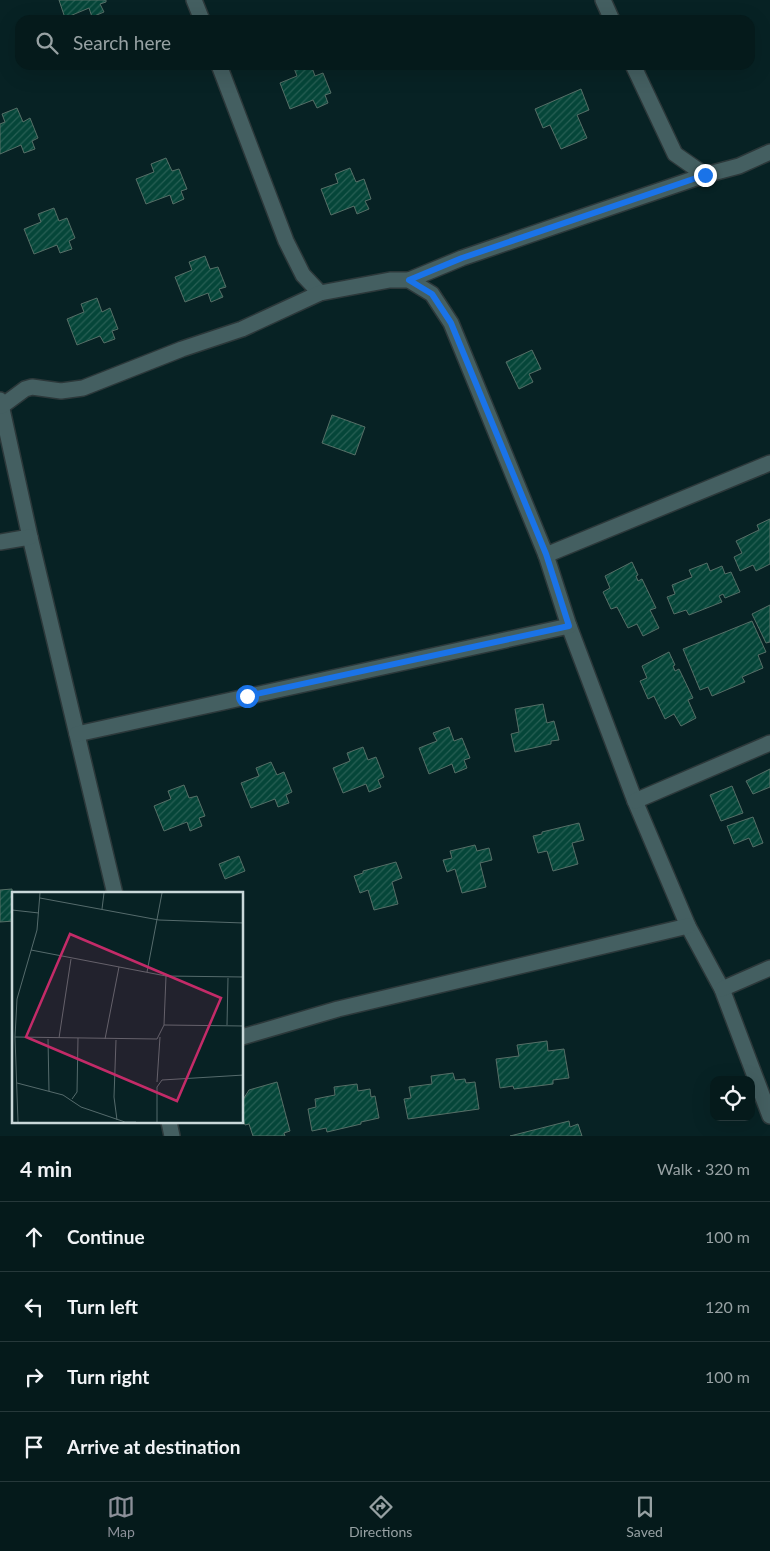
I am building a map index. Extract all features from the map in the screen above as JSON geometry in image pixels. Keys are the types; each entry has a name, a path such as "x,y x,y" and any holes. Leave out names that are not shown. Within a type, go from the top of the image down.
{"street":[{"path":"194,0 200,15"},
{"path":"602,0 610,15"},
{"path":"221,70 286,241 303,275 320,293"},
{"path":"636,70 675,154 705,175"},
{"path":"115,892 30,537 1,403 32,387 61,391 83,388 182,349 242,329 320,293 390,280 409,280 462,258 705,175 739,166 770,152"},
{"path":"409,280 432,294 451,323 546,554 569,626 635,801 688,926 722,989 770,1116"},
{"path":"546,554 770,463"},
{"path":"0,542 30,537"},
{"path":"77,734 569,626"},
{"path":"635,801 770,743"},
{"path":"244,1036 338,1009 688,926"},
{"path":"722,989 770,968"}],"building":[{"path":"59,0 106,0 106,2 100,4 104,12 97,15 91,15 89,8 72,15 64,15"},
{"path":"295,70 313,70 315,76 323,73 331,93 325,95 328,103 317,108 313,100 290,109 280,83 297,76"},
{"path":"581,89 589,110 577,115 587,138 561,149 550,125 543,128 535,109"},
{"path":"17,108 23,122 30,118 38,138 32,141 35,149 24,153 21,145 0,154 0,124 5,122 2,114"},
{"path":"166,158 172,171 179,169 187,189 181,191 184,199 173,204 170,195 146,204 136,179 154,172 151,164"},
{"path":"350,168 356,182 364,179 371,199 365,201 369,209 357,214 354,206 331,215 321,189 338,183 335,174"},
{"path":"54,208 59,221 67,218 75,238 69,241 72,249 60,253 57,245 34,254 24,229 41,222 38,214"},
{"path":"205,256 210,269 218,267 226,287 219,289 223,297 211,302 208,293 185,302 175,277 192,270 189,262"},
{"path":"97,298 102,312 110,308 118,329 112,331 115,339 104,343 100,336 77,345 67,319 84,312 81,304"},
{"path":"532,350 541,369 529,374 533,382 519,389 506,362"},
{"path":"332,415 365,427 355,455 322,443"},
{"path":"770,519 770,564 756,571 753,565 740,571 734,557 742,553 736,541 759,530 757,525"},
{"path":"632,562 638,575 636,576 638,581 642,579 656,608 650,610 659,628 643,636 637,624 628,628 617,607 611,609 603,592 610,588 605,576"},
{"path":"707,563 710,571 722,566 725,574 731,572 740,592 725,598 723,594 719,596 722,602 689,615 686,610 674,614 667,597 675,594 672,585 692,577 689,570"},
{"path":"770,605 770,642 766,643 752,614"},
{"path":"752,621 766,652 758,655 763,668 742,677 745,682 712,696 708,687 700,690 683,649"},
{"path":"669,652 675,665 673,666 675,671 679,669 693,698 688,700 696,718 681,726 674,714 665,719 654,696 648,699 640,681 647,678 642,666"},
{"path":"543,704 547,723 554,721 559,740 551,741 551,744 515,752 511,734 519,732 515,709"},
{"path":"449,727 454,741 462,738 470,758 464,760 467,768 455,773 452,764 429,774 419,748 437,741 433,733"},
{"path":"363,747 368,760 376,757 384,777 378,780 381,787 369,792 366,784 343,793 333,768 350,761 347,753"},
{"path":"271,762 277,775 284,772 292,792 286,795 289,803 278,807 275,799 251,808 241,783 259,776 256,768"},
{"path":"770,769 770,787 753,794 746,781"},
{"path":"184,785 189,798 197,796 205,816 199,818 202,826 190,831 187,822 164,831 154,806 171,799 168,791"},
{"path":"732,786 743,813 721,821 710,795"},
{"path":"753,817 763,843 753,847 749,838 734,844 727,826"},
{"path":"579,823 584,840 572,843 578,864 553,871 547,851 538,853 533,836"},
{"path":"475,845 477,851 489,848 492,860 480,863 486,887 462,893 455,869 447,872 443,860 452,858 450,851"},
{"path":"239,856 245,871 225,879 219,864"},
{"path":"396,862 402,878 392,882 398,904 374,910 368,890 360,893 354,876 363,873 363,871"},
{"path":"12,889 12,921 0,922 0,890"},
{"path":"547,1041 548,1051 564,1049 569,1078 553,1080 553,1084 514,1089 513,1086 500,1088 496,1059 519,1056 517,1045"},
{"path":"453,1073 455,1080 465,1079 466,1083 475,1082 479,1109 408,1119 404,1099 411,1098 409,1087 432,1084 431,1076"},
{"path":"277,1082 290,1131 284,1133 285,1136 253,1136 249,1124 245,1125 244,1122 244,1098 249,1090"},
{"path":"357,1084 358,1091 370,1089 371,1097 375,1096 379,1118 327,1132 326,1128 312,1131 308,1109 316,1107 315,1099 335,1095 334,1087"},
{"path":"569,1121 570,1127 578,1124 582,1136 510,1136"}],"route":[{"path":"247,696 569,626 546,554 451,323 432,294 409,280 462,258 705,175"}]}
